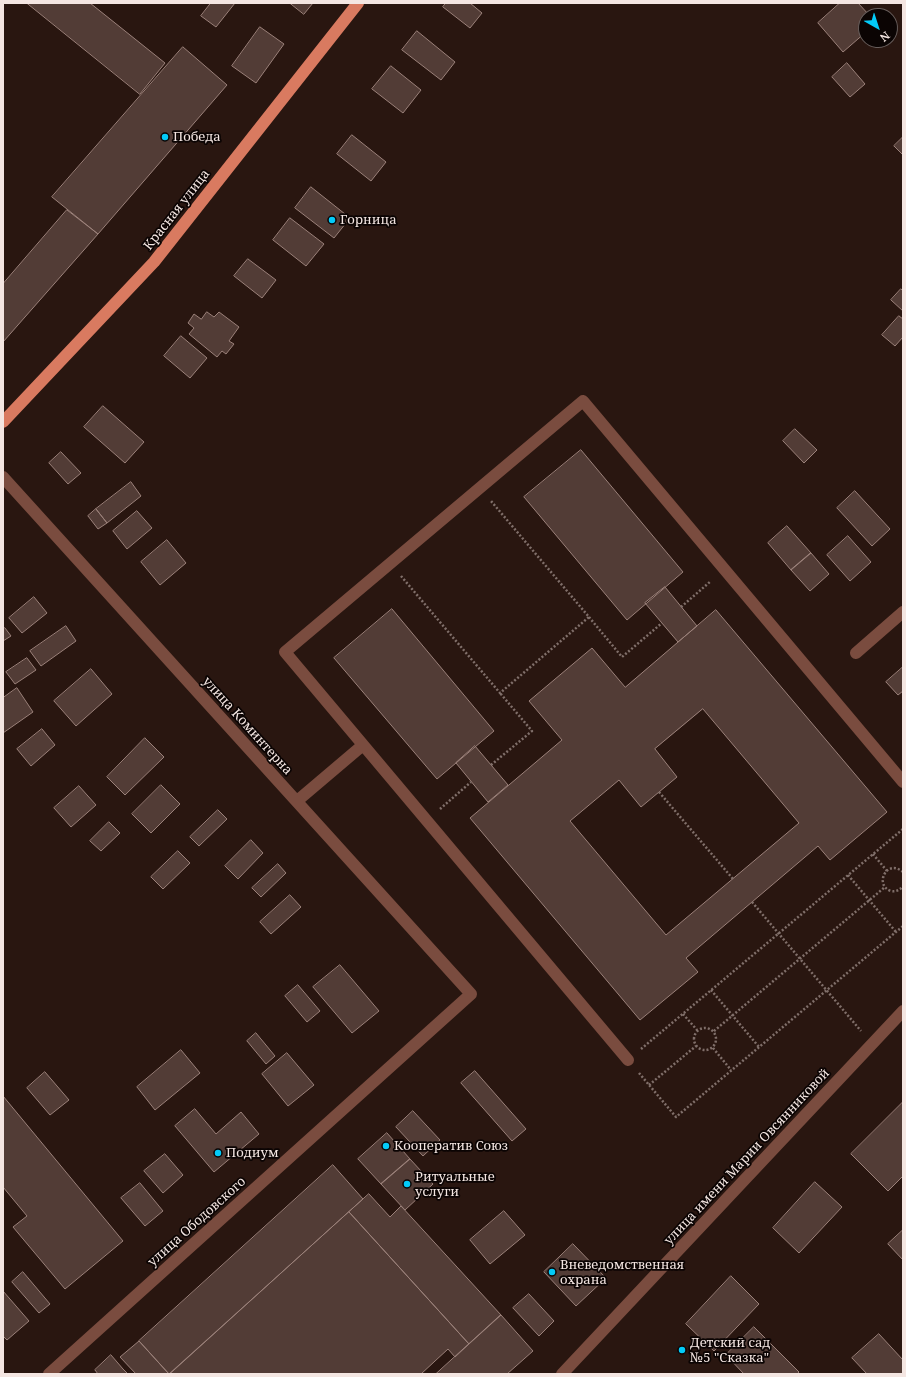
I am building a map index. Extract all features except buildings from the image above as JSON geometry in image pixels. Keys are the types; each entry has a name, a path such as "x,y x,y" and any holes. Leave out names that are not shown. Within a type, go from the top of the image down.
{"main road":[{"name":"Красная улица","path":"3,422 154,262 358,3"}],"street":[{"path":"628,1060 285,652 583,401 903,782"},
{"name":"улица Коминтерна","path":"3,477 471,994"},
{"path":"856,653 903,612"},
{"path":"296,801 363,744"},
{"name":"улица Ободовского","path":"49,1374 471,994"},
{"name":"улица имени Марии Овсянниковой","path":"562,1374 903,1011"}],"path":[{"path":"480,488 622,657 662,623"},
{"path":"390,563 532,731 491,765"},
{"path":"681,607 725,570"},
{"path":"500,692 589,617"},
{"path":"426,820 471,782"},
{"path":"659,792 733,879"},
{"path":"903,829 628,1060 676,1116 903,926"},
{"path":"873,854 887,870"},
{"path":"903,872 892,868 887,870 883,875 885,887 896,891 903,888"},
{"path":"848,875 896,932"},
{"path":"714,1031 885,887"},
{"path":"752,902 872,1044"},
{"path":"711,990 759,1047"},
{"path":"684,1014 698,1030"},
{"path":"709,1028 714,1031 716,1043 712,1048 701,1050 696,1046 694,1035 698,1030 709,1028"},
{"path":"649,1085 696,1046"},
{"path":"712,1048 731,1070"}],"place":[{"name":"Победа","path":"165,137"},
{"name":"Горница","path":"332,220"},
{"name":"Кооператив Союз","path":"386,1146"},
{"name":"Подиум","path":"218,1153"},
{"name":"Ритуальные услуги","path":"407,1184"},
{"name":"Вневедомственная охрана","path":"552,1272"},
{"name":"Детский сад №5 \"Сказка\"","path":"682,1350"}]}
